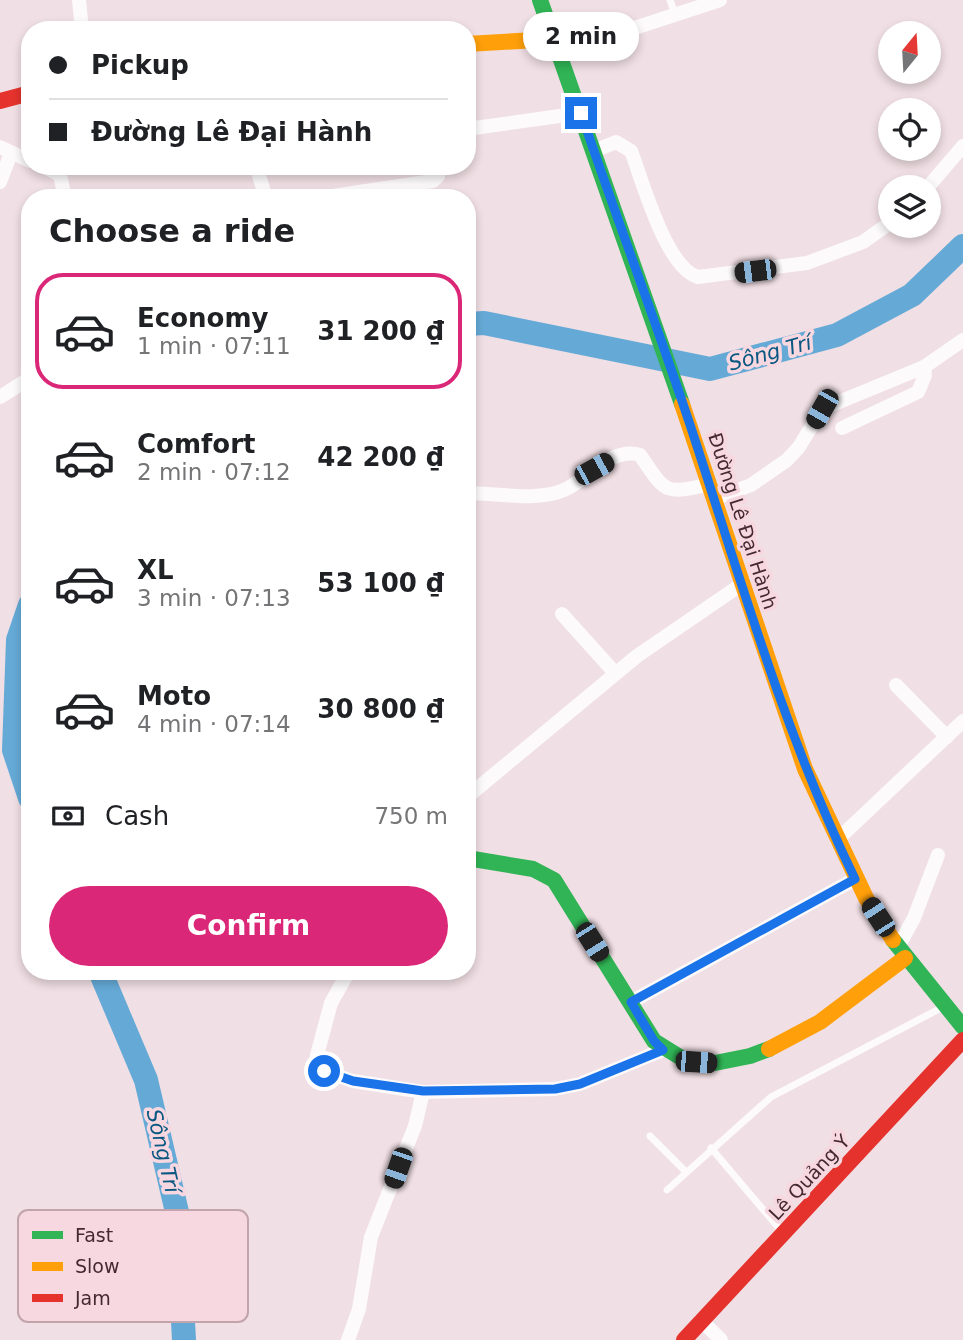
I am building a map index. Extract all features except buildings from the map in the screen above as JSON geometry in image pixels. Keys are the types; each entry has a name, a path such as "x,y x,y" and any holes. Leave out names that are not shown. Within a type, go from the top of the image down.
{"main road":[{"name":"Đường Lê Đại Hành","path":"540,0 647,300 789,729 855,879 902,952 963,1027"},
{"path":"476,44 556,46"},
{"path":"0,101 21,95"},
{"path":"476,859 526,867 554,880 654,1041 663,1050 687,1060 717,1063 764,1050 824,1021 902,952"},
{"name":"Lê Quảng Ý","path":"684,1340 963,1040"}],"street":[{"path":"79,0 81,21"},
{"path":"556,46 675,15 720,0"},
{"path":"476,128 581,113"},
{"path":"594,151 616,142 631,151 671,253 688,274 698,277 807,263 863,242 878,231"},
{"path":"938,175 963,146"},
{"path":"0,182 6,150"},
{"path":"379,189 433,181 438,175"},
{"path":"476,493 552,494 572,486 626,453 639,455 657,482 670,491 711,492 751,485 787,460 799,447 822,409 923,367 963,340"},
{"path":"842,428 918,392 925,375 923,367"},
{"path":"0,397 21,384"},
{"path":"476,786 615,673 742,584"},
{"path":"562,614 615,673"},
{"path":"897,685 947,737"},
{"path":"837,840 963,721"},
{"path":"902,952 938,855"},
{"path":"631,1002 855,879"},
{"path":"345,980 323,1024 317,1049 320,1066 324,1071 353,1081 423,1091 527,1090 569,1086 663,1050"},
{"path":"348,1340 359,1309 372,1237 415,1126 423,1091"},
{"path":"701,1321 721,1340"}],"lane":[{"path":"670,0 675,15"},
{"path":"667,1190 752,1110 790,1085 944,1006"},
{"path":"650,1136 686,1172"},
{"path":"711,1148 784,1234"}],"waterway":[{"name":"Sông Trí","path":"476,323 710,369 837,335 912,295 963,246"},
{"name":"Sông Trí","path":"21,631 18,640 14,750 21,771"},
{"name":"Sông Trí","path":"104,980 146,1080 177,1210"},
{"name":"Sông Trí","path":"183,1322 184,1340"}],"traffic: fast":[{"path":"540,0 682,404"},
{"path":"476,860 533,869 554,880 654,1041 683,1059 715,1063 769,1049"},
{"path":"893,940 963,1027"}],"traffic: slow":[{"path":"476,43 553,39"},
{"path":"682,404 805,769 866,898 893,940"},
{"path":"769,1049 820,1022 905,958"}],"traffic: jam":[{"path":"0,101 21,95"},
{"path":"684,1340 963,1040"}],"route":[{"path":"324,1071 353,1081 423,1091 555,1089 580,1084 663,1050 654,1041 631,1002 855,879 822,812 789,729 688,420 581,113"}]}
